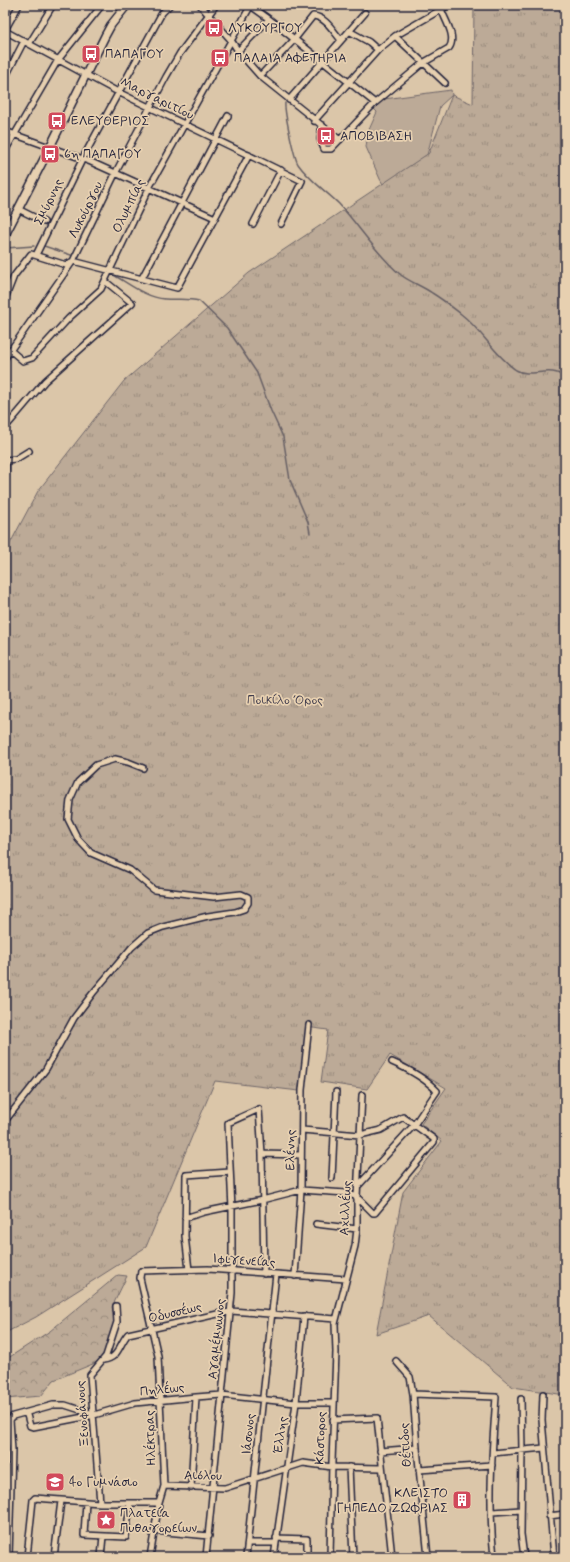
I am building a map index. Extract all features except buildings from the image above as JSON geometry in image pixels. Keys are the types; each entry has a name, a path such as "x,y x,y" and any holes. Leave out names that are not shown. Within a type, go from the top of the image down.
{"street":[{"path":"5,31 19,5"},
{"path":"5,78 26,43 53,5"},
{"path":"5,151 58,60 102,5"},
{"path":"5,234 108,30 127,5"},
{"name":"Σμύρνης","path":"5,299 14,276 31,254 36,255 82,158 162,13 170,5"},
{"path":"200,5 232,40 238,51 260,76 340,140"},
{"name":"Λυκούργου","path":"5,358 73,261 116,172 180,53 216,5"},
{"path":"314,120 378,50 395,36 449,5"},
{"path":"251,6 375,103"},
{"name":"Ολυμπίας","path":"10,350 24,361 32,358 69,318 99,291 111,270 149,188 251,6"},
{"path":"322,126 320,139 324,149 331,149 375,103 423,63 449,48 452,39 441,9"},
{"path":"289,100 365,13"},
{"path":"260,76 294,40 313,16 318,16 324,20 341,40"},
{"path":"238,51 269,20"},
{"name":"Μαργαριτίου","path":"5,31 86,76 302,181 281,224"},
{"path":"349,31 369,42 378,50"},
{"path":"395,36 445,83"},
{"path":"142,278 228,116"},
{"path":"5,131 82,158 116,172 215,218"},
{"path":"36,255 66,265 73,261 177,288 249,155"},
{"path":"253,224 281,170"},
{"path":"18,209 44,222"},
{"path":"5,428 45,381 132,303 105,281"},
{"path":"5,480 6,460 16,460 29,451"},
{"path":"5,1120 46,1069 74,1018 93,993 137,942 148,933 163,927 208,916 235,912 244,909 248,903 248,897 241,894 214,897 154,890 130,870 91,853 78,839 68,819 70,800 78,782 96,765 115,759 143,768"},
{"name":"Ελένης","path":"295,1276 301,1190 302,1090 309,1024"},
{"path":"358,1186 414,1125 437,1091 432,1085 416,1074 392,1062"},
{"path":"332,1178 336,1092"},
{"name":"Αχιλλέως","path":"336,1319 355,1246 357,1229 362,1095"},
{"name":"Αγαμέμνωνος","path":"206,1557 231,1311 232,1206 228,1123 259,1110 262,1154"},
{"path":"185,1218 301,1190 346,1193 357,1197 373,1213 375,1213 434,1142 434,1139 403,1118 381,1130 360,1135 302,1130"},
{"path":"264,1274 262,1154 302,1155"},
{"path":"189,1270 185,1218 186,1175 230,1172"},
{"path":"316,1224 357,1229"},
{"name":"Ιφιγενείας","path":"141,1271 232,1271 346,1279"},
{"name":"Ηλέκτρας","path":"141,1271 140,1278 158,1356 164,1486 159,1503 150,1557"},
{"name":"Ιάσονος","path":"246,1557 256,1478 276,1274"},
{"name":"Ξενοφάνους","path":"100,1503 90,1375 106,1356 117,1322 116,1306"},
{"name":"Οδυσσέως","path":"103,1360 112,1358 117,1353 128,1334 153,1330 231,1311 336,1319"},
{"name":"Έλλης","path":"274,1557 296,1403 304,1316"},
{"name":"Κάστορος","path":"330,1557 336,1319"},
{"name":"Θέτιδος","path":"396,1361 410,1377 414,1394 417,1448 428,1557"},
{"path":"414,1394 496,1397 492,1465 492,1533 494,1557"},
{"path":"543,1394 542,1420 549,1516 554,1557"},
{"name":"Πηλέως","path":"24,1413 27,1415 30,1426 33,1427 94,1415 135,1403 196,1397 222,1395 296,1403 334,1403"},
{"path":"191,1488 196,1397"},
{"path":"521,1399 521,1534 524,1557"},
{"path":"9,1557 12,1450 10,1420 13,1416 53,1405 65,1405 94,1415"},
{"path":"333,1420 377,1418 381,1468 392,1557"},
{"path":"380,1452 417,1448"},
{"path":"493,1453 544,1448"},
{"name":"Αιόλου","path":"164,1486 225,1488 303,1463 332,1467 381,1468"},
{"path":"419,1470 492,1465"},
{"path":"349,1467 353,1557"},
{"path":"27,1557 33,1500 35,1498 55,1498 61,1501 100,1503 159,1503"},
{"path":"54,1557 61,1501"},
{"path":"86,1502 84,1535 126,1537 130,1503"},
{"path":"5,1508 11,1508"},
{"path":"492,1512 521,1510"},
{"path":"549,1516 565,1514"},
{"path":"154,1531 208,1536"},
{"path":"101,1557 103,1536"},
{"path":"248,1543 307,1539 307,1557"}],"green space":[{"name":"Ποικίλο Όρος","path":"474,5 565,5 565,1395 513,1387 429,1316 376,1334 403,1192 442,1141 421,1124 446,1088 390,1055 367,1089 321,1082 328,1030 306,1027 299,1091 215,1081 146,1247 36,1317 5,1333 5,553 38,491 124,381 249,273 429,153 452,95 473,104"},
{"path":"451,90 452,95 440,106 422,174 392,200 380,179 366,147 368,132 377,112 373,108 384,99"},
{"path":"118,1275 127,1276 112,1307 115,1320 105,1355 100,1361 54,1380 41,1396 5,1399 5,1360 50,1331"}],"waterway":[{"path":"285,103 294,153 298,164 312,180 339,204 376,250 392,267 401,275 436,295 461,314 475,327 501,357 516,370 528,373 554,372 565,378"},
{"path":"6,248 34,246"},
{"path":"44,246 71,255"},
{"path":"112,274 137,290 151,296 165,299 199,301 227,328 257,373 271,411 283,437 290,480 308,522 310,533"}],"place":[{"name":"ΛΥΚΟΥΡΓΟΥ","path":"214,28"},
{"name":"ΠΑΠΑΓΟΥ","path":"91,54"},
{"name":"ΠΑΛΑΙΑ ΑΦΕΤΗΡΙΑ","path":"220,58"},
{"name":"ΕΛΕΥΘΕΡΙΟΣ","path":"57,121"},
{"name":"ΑΠΟΒΙΒΑΣΗ","path":"326,136"},
{"name":"6η ΠΑΠΑΓΟΥ","path":"50,154"},
{"name":"4ο Γυμνάσιο","path":"55,1482"},
{"name":"ΚΛΕΙΣΤΟ ΓΗΠΕΔΟ ΖΩΦΡΙΑΣ","path":"462,1500"},
{"name":"Πλατεία Πυθαγορείων","path":"106,1520"}]}
